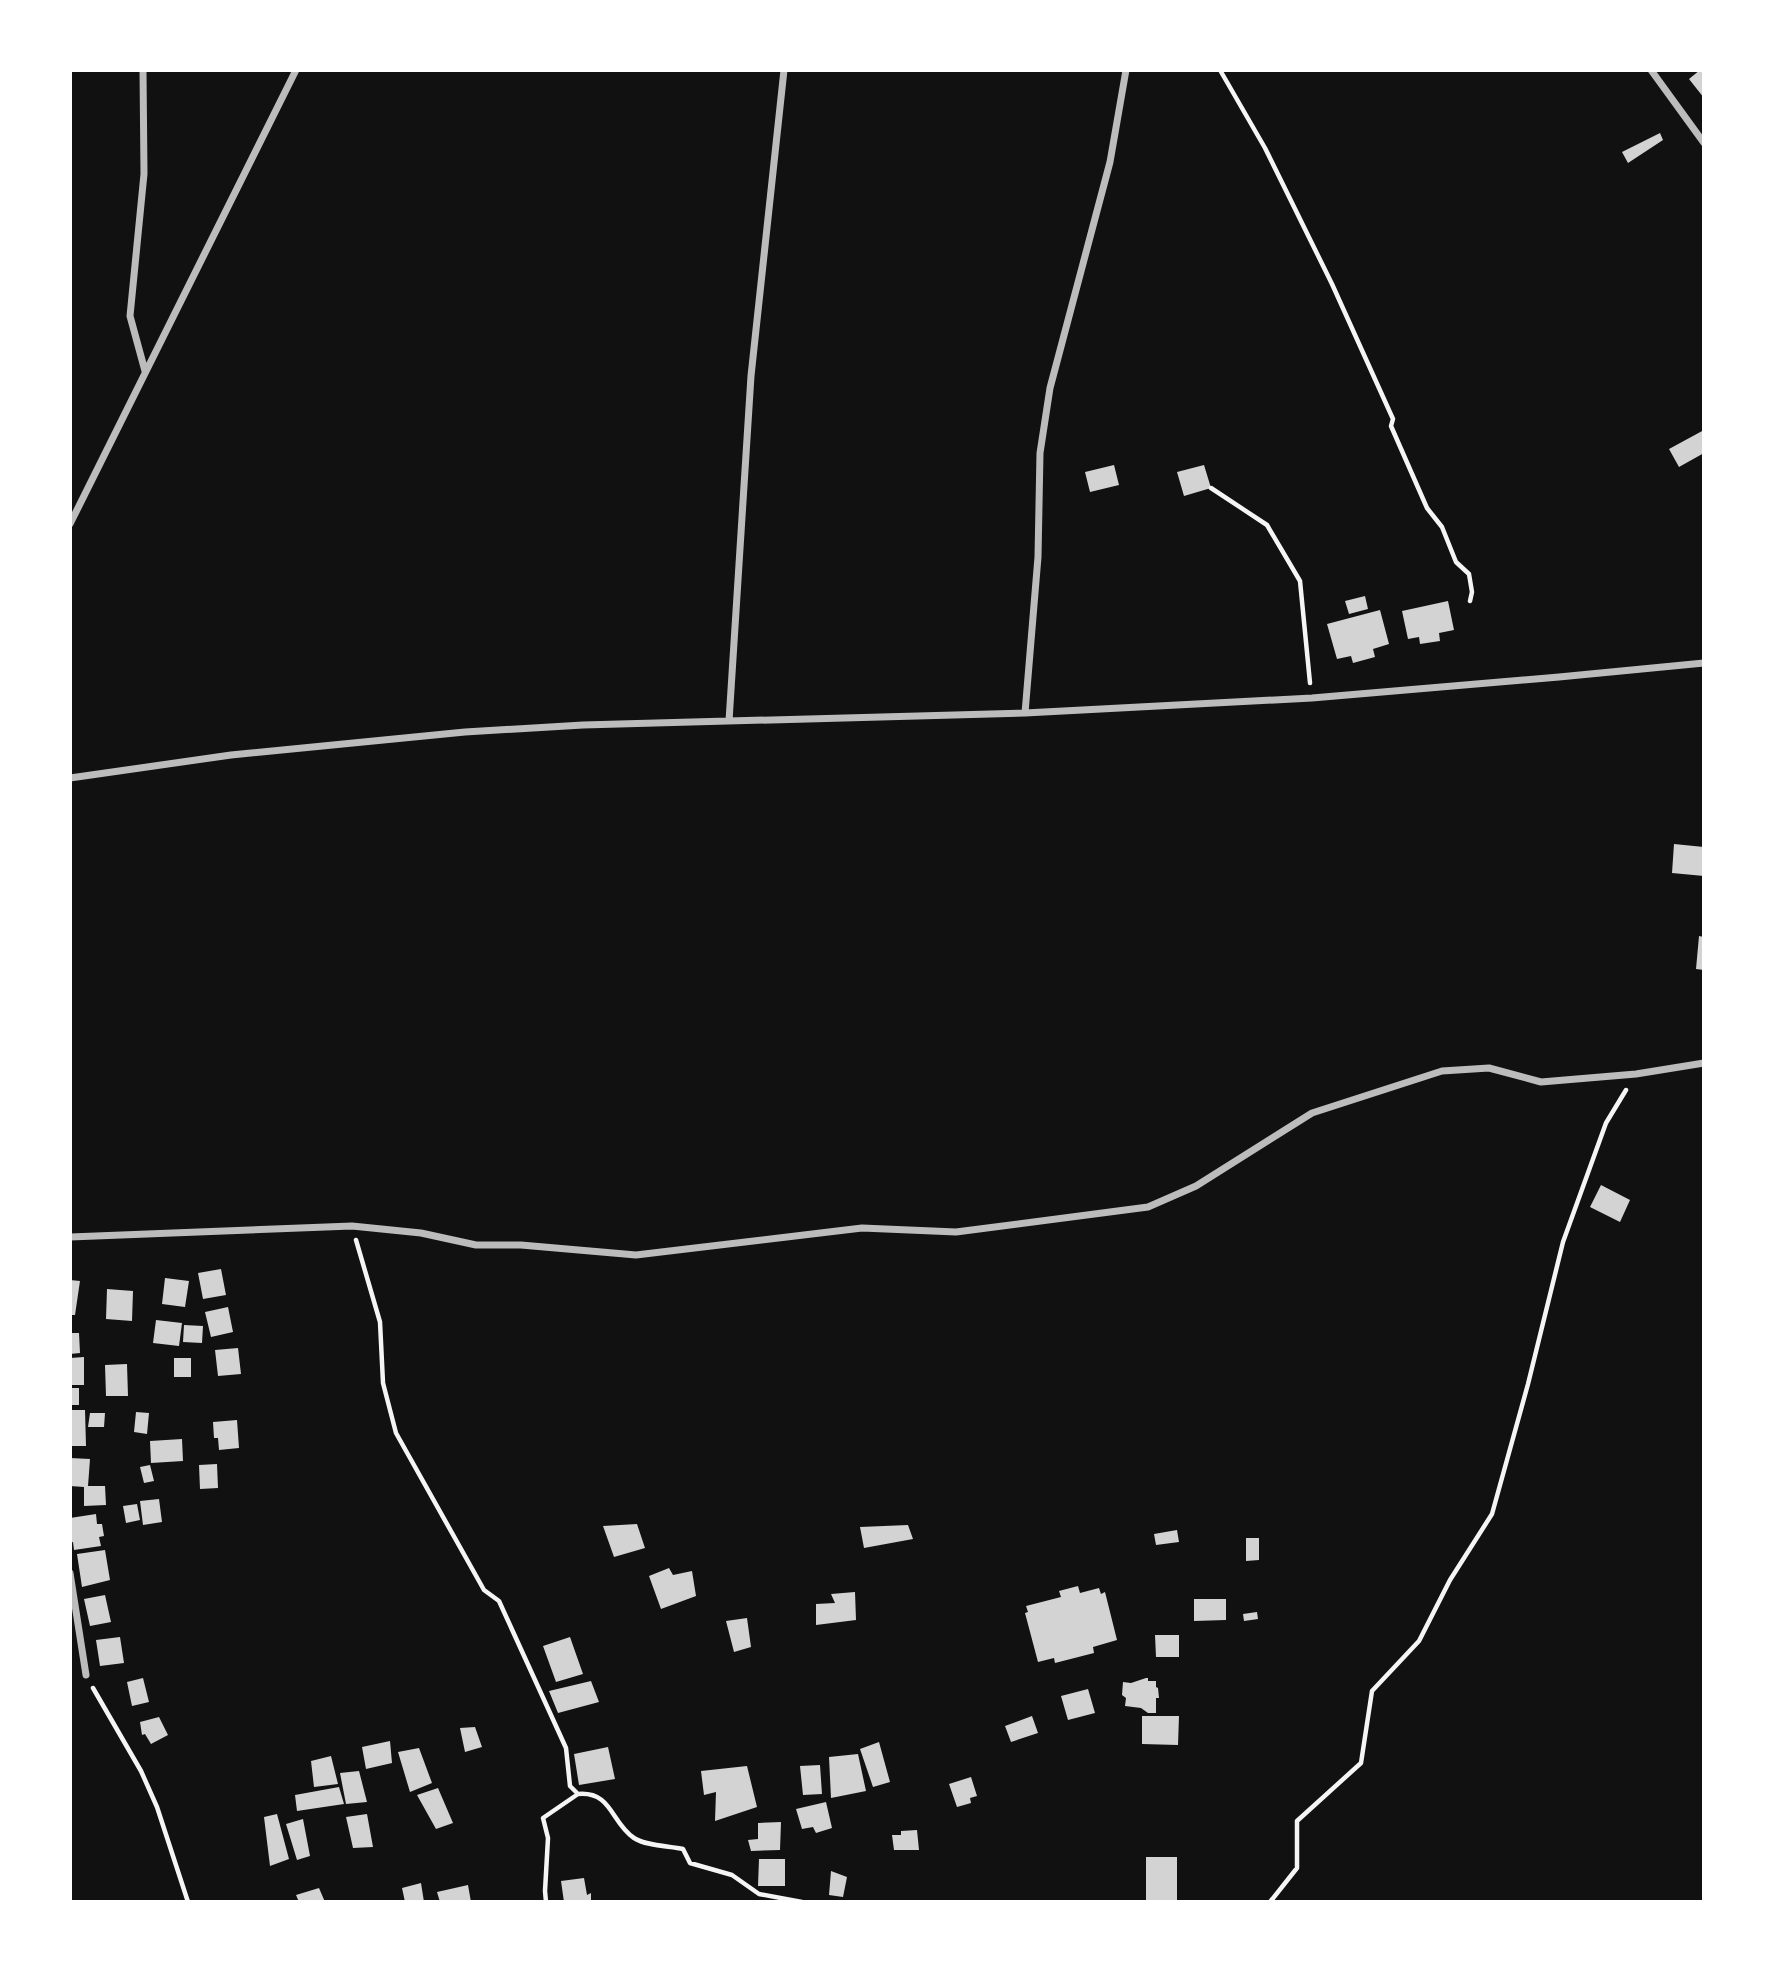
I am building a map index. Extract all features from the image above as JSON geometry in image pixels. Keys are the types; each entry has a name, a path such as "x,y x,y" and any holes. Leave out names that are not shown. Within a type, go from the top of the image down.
{"street":[{"path":"143,70 145,174 130,317 145,372"},
{"path":"70,524 296,70"},
{"path":"729,721 751,376 785,70"},
{"path":"1025,713 1038,557 1040,453 1050,388 1110,162 1126,70"},
{"path":"1651,70 1704,143"},
{"path":"70,778 231,755 465,732 583,725 1025,713 1312,698 1704,663"},
{"path":"70,1237 352,1226 421,1233 476,1245 521,1245 636,1255 862,1228 956,1232 1148,1208 1196,1186 1312,1113 1442,1071 1489,1068 1541,1082 1636,1074 1704,1063"},
{"path":"70,1573 86,1675"}],"path":[{"path":"1220,70 1265,148 1332,284 1393,419 1391,426 1427,508 1442,527 1456,562 1469,574 1472,592 1470,601"},
{"path":"1211,488 1268,525 1300,581 1312,698"},
{"path":"1270,1902 1297,1868 1297,1821 1361,1763 1372,1691 1419,1641 1450,1580 1492,1514 1563,1242 1606,1123 1636,1074"},
{"path":"352,1226 380,1322 383,1383 396,1433 485,1590 499,1601 566,1748 570,1786 578,1794"},
{"path":"86,1675 141,1770 157,1807 188,1902"},
{"path":"546,1902 548,1838 543,1818 578,1794 592,1793 600,1797 627,1832 637,1840 683,1849 690,1863 732,1875 760,1894 802,1902"}],"building":[{"path":"1704,70 1704,98 1689,79"},
{"path":"1660,133 1663,140 1628,163 1622,152"},
{"path":"1704,430 1704,453 1679,467 1669,449"},
{"path":"1114,465 1119,485 1090,492 1085,472"},
{"path":"1204,465 1211,488 1184,496 1177,472"},
{"path":"1365,596 1368,609 1349,614 1345,601"},
{"path":"1448,601 1454,630 1439,633 1440,641 1420,644 1419,637 1408,639 1402,611"},
{"path":"1380,610 1389,644 1373,649 1375,657 1353,663 1351,656 1337,659 1327,624"},
{"path":"1674,844 1704,847 1704,876 1672,873"},
{"path":"1699,936 1704,937 1704,970 1696,969"},
{"path":"1601,1185 1630,1200 1620,1222 1590,1207"},
{"path":"221,1269 226,1295 203,1299 198,1273"},
{"path":"165,1278 189,1281 185,1307 162,1304"},
{"path":"70,1280 80,1281 75,1315 70,1315"},
{"path":"107,1289 133,1291 132,1321 106,1319"},
{"path":"228,1307 233,1332 211,1337 205,1312"},
{"path":"156,1320 182,1323 179,1346 153,1343"},
{"path":"184,1325 203,1326 202,1343 183,1342"},
{"path":"70,1333 79,1333 80,1353 70,1354"},
{"path":"238,1348 241,1374 218,1376 215,1350"},
{"path":"84,1357 84,1385 70,1385 70,1358"},
{"path":"174,1358 191,1358 191,1377 174,1377"},
{"path":"127,1364 128,1396 106,1396 105,1365"},
{"path":"70,1388 79,1388 79,1405 70,1405"},
{"path":"70,1410 85,1410 86,1446 70,1446"},
{"path":"136,1412 149,1413 147,1434 134,1432"},
{"path":"90,1413 105,1413 104,1427 88,1427"},
{"path":"237,1420 239,1448 219,1450 218,1438 214,1438 213,1422"},
{"path":"182,1439 183,1461 151,1463 150,1441"},
{"path":"70,1458 90,1459 88,1486 105,1486 106,1505 84,1506 84,1487 70,1486"},
{"path":"217,1464 218,1488 200,1489 199,1465"},
{"path":"150,1465 154,1481 144,1483 140,1467"},
{"path":"159,1499 162,1522 143,1525 140,1501"},
{"path":"137,1504 140,1520 126,1523 123,1506"},
{"path":"96,1514 97,1524 102,1524 104,1536 99,1537 101,1546 74,1550 73,1542 70,1543 70,1518"},
{"path":"637,1524 645,1548 614,1557 603,1526"},
{"path":"908,1525 913,1539 864,1548 860,1527"},
{"path":"1177,1530 1179,1542 1156,1545 1154,1534"},
{"path":"1246,1538 1259,1538 1259,1560 1246,1561"},
{"path":"105,1550 110,1580 82,1587 77,1554"},
{"path":"669,1568 673,1575 692,1571 696,1596 661,1609 649,1576"},
{"path":"1078,1586 1080,1593 1099,1588 1101,1594 1105,1592 1117,1640 1093,1647 1094,1653 1055,1663 1054,1658 1038,1662 1025,1613 1028,1612 1026,1606 1061,1597 1059,1591"},
{"path":"855,1592 856,1620 816,1625 816,1604 835,1603 831,1594"},
{"path":"105,1595 111,1622 90,1626 84,1599"},
{"path":"1194,1599 1226,1599 1226,1620 1194,1621"},
{"path":"1257,1612 1258,1619 1244,1621 1243,1614"},
{"path":"747,1618 751,1647 734,1652 726,1621"},
{"path":"1155,1635 1179,1635 1179,1657 1156,1657"},
{"path":"120,1637 124,1663 100,1666 96,1640"},
{"path":"570,1637 583,1674 556,1682 543,1646"},
{"path":"143,1678 149,1702 132,1706 127,1682"},
{"path":"1146,1678 1148,1681 1156,1681 1158,1688 1156,1713 1125,1706 1123,1682 1131,1683"},
{"path":"591,1681 599,1702 558,1713 549,1691"},
{"path":"1088,1689 1095,1713 1068,1720 1061,1696"},
{"path":"1032,1716 1038,1733 1011,1742 1005,1726"},
{"path":"1142,1716 1179,1716 1178,1745 1142,1744"},
{"path":"159,1717 168,1735 151,1744 145,1734 142,1735 140,1722"},
{"path":"475,1727 482,1747 465,1752 460,1728"},
{"path":"390,1741 392,1763 366,1769 362,1747"},
{"path":"879,1742 890,1782 873,1787 860,1749"},
{"path":"608,1747 615,1779 579,1785 574,1754"},
{"path":"419,1748 432,1783 410,1792 398,1752"},
{"path":"858,1754 866,1791 831,1798 829,1757"},
{"path":"331,1756 338,1784 314,1787 311,1761"},
{"path":"820,1765 822,1794 803,1795 800,1766"},
{"path":"747,1766 757,1807 715,1821 716,1792 704,1795 701,1771"},
{"path":"359,1771 367,1802 346,1804 340,1773"},
{"path":"971,1777 977,1796 970,1798 971,1803 957,1807 949,1784"},
{"path":"339,1787 344,1804 297,1811 295,1795"},
{"path":"438,1788 453,1823 436,1829 417,1795"},
{"path":"826,1802 832,1828 816,1833 813,1827 802,1829 796,1809"},
{"path":"277,1814 289,1859 270,1866 264,1817"},
{"path":"367,1814 373,1847 353,1848 346,1817"},
{"path":"303,1819 310,1856 297,1860 286,1824"},
{"path":"781,1822 780,1850 751,1851 748,1840 758,1839 758,1823"},
{"path":"917,1830 919,1850 894,1850 892,1835 901,1835 901,1831"},
{"path":"1146,1857 1177,1857 1177,1902 1146,1902"},
{"path":"759,1859 785,1859 785,1886 758,1886"},
{"path":"831,1871 847,1877 843,1897 829,1895"},
{"path":"584,1878 587,1895 591,1893 591,1902 564,1902 561,1881"},
{"path":"421,1883 424,1902 405,1902 402,1888"},
{"path":"468,1885 471,1902 440,1902 437,1892"},
{"path":"319,1888 325,1902 299,1902 296,1895"}]}
